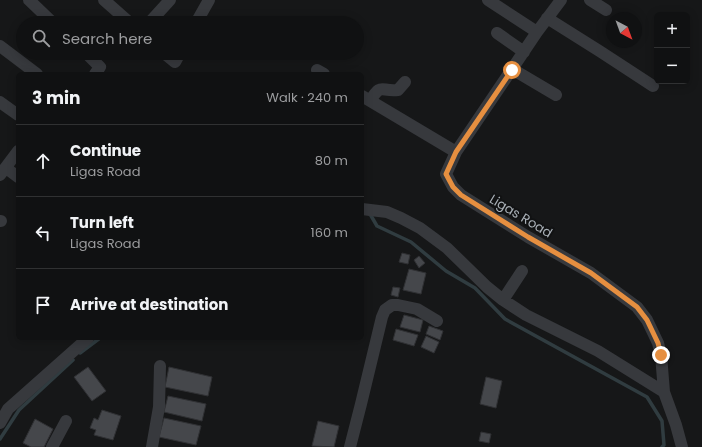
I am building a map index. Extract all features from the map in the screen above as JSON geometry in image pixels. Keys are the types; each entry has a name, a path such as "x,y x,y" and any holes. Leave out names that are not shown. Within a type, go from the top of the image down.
{"street":[{"path":"28,0 45,16"},
{"path":"105,0 122,16"},
{"path":"155,16 170,0"},
{"path":"488,0 537,32"},
{"name":"Ligas Road","path":"561,0 537,32 456,152 446,174 453,187 461,195 528,237 591,273 637,307 647,320 658,343 661,355 664,392 682,447"},
{"path":"590,0 606,10"},
{"path":"199,16 206,1"},
{"path":"547,18 653,86"},
{"path":"498,33 524,52"},
{"path":"0,46 16,58"},
{"path":"18,60 34,72"},
{"path":"91,60 98,70"},
{"path":"512,70 556,95"},
{"path":"405,82 398,90 381,88 366,98 456,152"},
{"path":"0,102 16,114"},
{"path":"16,154 3,171 16,176"},
{"path":"364,209 387,212 420,228 447,248 487,288 503,300 526,315 598,351 664,392"},
{"path":"503,300 522,272"},
{"path":"350,447 385,310 392,305 398,305 417,310 437,321"},
{"path":"1,417 86,340"},
{"path":"152,447 159,407 160,366"},
{"path":"52,447 66,421"}],"building":[{"path":"402,253 410,255 408,264 399,262"},
{"path":"419,256 425,263 419,268 414,260"},
{"path":"409,269 426,273 421,294 403,290"},
{"path":"393,287 400,288 398,297 391,295"},
{"path":"404,315 423,320 420,332 400,327"},
{"path":"429,326 443,331 440,340 426,334"},
{"path":"396,329 418,335 414,346 393,340"},
{"path":"426,336 439,342 434,353 421,347"},
{"path":"88,367 106,391 92,401 74,377"},
{"path":"169,367 212,377 208,396 165,387"},
{"path":"486,377 502,381 496,408 480,404"},
{"path":"168,396 206,404 202,421 164,412"},
{"path":"102,410 121,416 113,440 94,435 96,430 90,428 94,418 98,420"},
{"path":"164,418 201,426 196,445 159,437"},
{"path":"35,419 53,429 44,447 31,447 23,443"},
{"path":"318,421 339,426 334,447 312,446"},
{"path":"481,432 491,434 489,443 479,441"}],"waterway":[{"path":"367,213 370,214 377,226 411,242 446,271 475,288 505,319 647,397 662,421 664,445 662,447"},
{"path":"80,353 97,340"},
{"path":"0,439 19,410 73,360"}],"route":[{"path":"512,70 456,152 446,174 450,183 461,195 528,237 591,273 637,307 647,320 658,343 661,355"}]}
